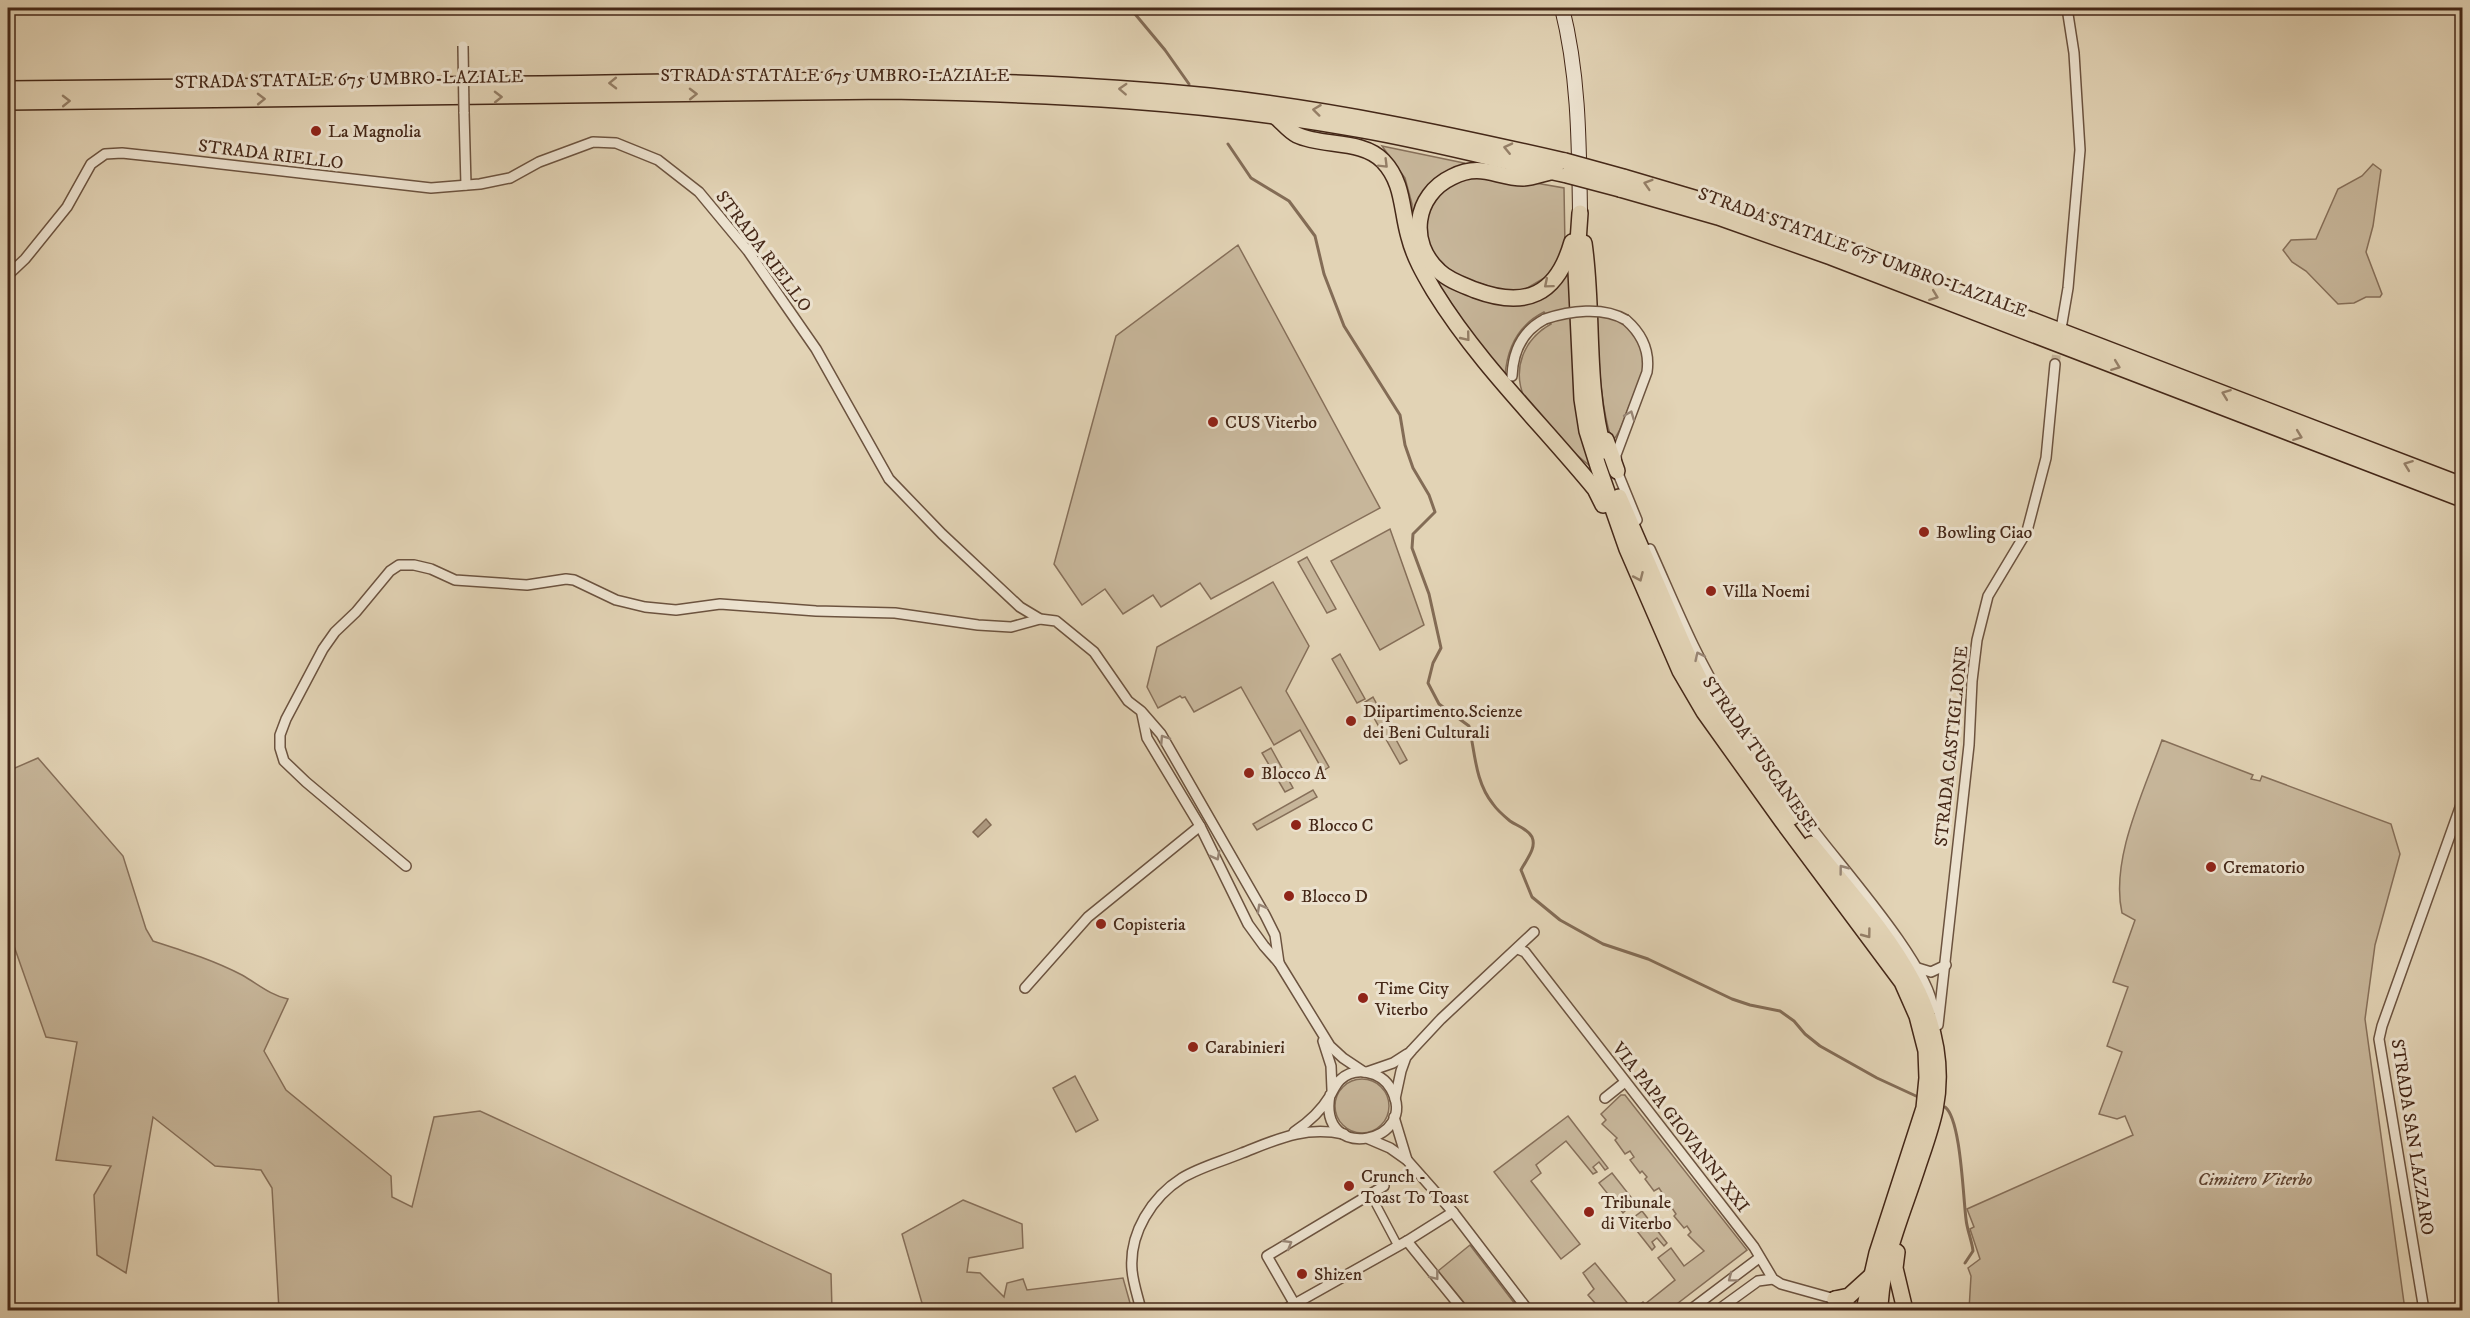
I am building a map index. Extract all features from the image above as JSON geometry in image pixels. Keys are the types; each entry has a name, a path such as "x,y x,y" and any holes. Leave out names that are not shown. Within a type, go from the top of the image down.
{"main road":[{"name":"STRADA TUSCANESE","path":"1562,8 1571,42 1577,107 1580,213 1576,271 1582,399 1595,458 1623,538 1680,671 1704,712 1902,982 1917,1016 1926,1051 1927,1078 1924,1108 1871,1276 1866,1311"},
{"name":"STRADA STATALE 675 UMBRO-LAZIALE","path":"8,89 801,79 983,81 1131,89 1327,111 1444,133 1622,183 1731,209 1836,245 2463,485"},
{"name":"STRADA STATALE 675 UMBRO-LAZIALE","path":"8,102 890,91 986,93 1131,102 1276,117 1361,129 1551,171 1566,168"},
{"path":"1276,117 1296,135 1365,150 1381,159 1394,174 1401,192 1408,237 1416,259 1460,329 1516,400 1595,489 1608,517 1623,538"},
{"path":"1551,171 1523,178 1484,170 1466,172 1439,185 1425,200 1419,218 1418,231 1426,257 1439,272 1472,288 1502,298 1524,298 1546,287 1560,271 1568,257 1580,213"},
{"name":"STRADA STATALE 675 UMBRO-LAZIALE","path":"1622,183 1831,256 2463,498"},
{"name":"STRADA TUSCANESE","path":"1580,213 1587,263 1591,378 1595,409 1607,462 1624,511 1688,656 1710,700 1803,834 1894,950 1917,986 1937,1031 1938,1084 1935,1109 1910,1190"},
{"path":"1512,376 1516,400"},
{"path":"1595,409 1617,471"},
{"path":"1880,1311 1889,1251 1910,1190"},
{"path":"1905,1311 1895,1268 1910,1190"},
{"path":"1835,1299 1849,1296 1871,1276"},
{"path":"1835,1299 1845,1304 1850,1311"}],"street":[{"path":"2062,323 2068,288 2080,150 2075,63 2067,8"},
{"path":"463,46 466,184"},
{"name":"STRADA RIELLO","path":"8,275 25,259 67,207 91,164 105,154 122,153 431,188 510,178 539,162 593,142 616,143 658,160 699,192 748,251 816,349 889,479 942,534 1020,608 1041,620 1056,621 1094,652 1128,701 1141,711 1167,743 1265,915 1275,935 1279,963"},
{"path":"1512,376 1513,361 1520,342 1527,332 1545,319 1560,314 1598,312 1614,314 1626,320 1641,337 1648,363 1647,372 1618,445 1617,471"},
{"name":"STRADA CASTIGLIONE","path":"1937,1031 1969,745 1972,681 1977,640 1988,596 2027,531 2046,458 2055,364"},
{"name":"STRADA TUSCANESE","path":"1617,471 1643,536 1697,652 1722,699 1813,829 1900,942 1930,991 1933,1009"},
{"path":"406,866 306,782 284,761 279,748 280,735 286,719 323,649 335,632 356,612 390,571 399,565 414,565 431,569 455,580 527,585 566,579 574,580 616,600 676,610 720,604 816,611 894,613 978,625 1011,627 1041,620"},
{"path":"1141,711 1147,738 1200,826 1248,924 1279,963 1330,1046 1343,1058 1383,1079 1395,1099"},
{"name":"STRADA SAN LAZZARO","path":"2424,1311 2379,1039 2463,802"},
{"path":"1025,988 1088,916 1200,826"},
{"path":"1407,1160 1394,1117 1395,1099 1406,1057 1534,932"},
{"name":"VIA PAPA GIOVANNI XXI","path":"1518,949 1525,952 1754,1247 1773,1279"},
{"path":"1916,966 1921,970 1931,972 1946,964"},
{"path":"1319,1030 1329,1057 1331,1093 1328,1104 1332,1121 1344,1134"},
{"path":"1290,1135 1314,1117 1331,1093 1347,1076 1393,1063 1412,1050"},
{"path":"1605,1098 1625,1082"},
{"path":"1369,1139 1385,1131 1394,1117"},
{"path":"1141,1311 1132,1272 1132,1254 1142,1222 1164,1191 1184,1177 1290,1135 1319,1130 1344,1134 1352,1138 1369,1139 1390,1148 1407,1160 1453,1212 1528,1311"},
{"path":"1297,1307 1268,1256 1384,1186"},
{"path":"1371,1195 1403,1243 1463,1311"},
{"path":"1284,1311 1297,1307 1453,1212"},
{"path":"1690,1311 1760,1258"},
{"path":"1705,1299 1716,1311 1758,1281 1773,1279 1781,1284 1835,1299"}],"green space":[{"path":"1382,146 1464,163 1412,222 1412,204 1405,178"},
{"path":"2373,164 2381,170 2373,226 2366,252 2382,294 2380,297 2366,297 2354,303 2338,304 2306,271 2292,262 2283,250 2291,240 2316,239 2338,189 2362,176"},
{"path":"1484,174 1564,188 1565,247 1551,274 1522,291 1503,291 1455,275 1431,254 1425,231 1429,203 1454,181"},
{"name":"CUS Viterbo","path":"1238,245 1380,508 1211,599 1200,583 1161,607 1153,595 1123,614 1105,589 1082,605 1054,564 1116,336"},
{"path":"1568,266 1590,466 1572,451 1524,397 1519,375 1520,365 1527,346 1551,324 1544,312 1527,324 1516,338 1508,356 1505,376 1482,350 1434,277 1509,304"},
{"path":"1597,315 1607,316 1625,325 1638,340 1644,359 1642,379 1614,439 1611,438 1607,423 1602,393"},
{"path":"1390,529 1424,625 1380,650 1331,561"},
{"path":"1307,557 1336,609 1327,613 1298,562"},
{"path":"1273,582 1309,646 1286,691 1329,767 1323,771 1300,730 1274,745 1241,687 1194,712 1185,697 1180,696 1158,708 1147,687 1157,647"},
{"path":"1340,654 1365,699 1357,703 1332,659"},
{"path":"1373,697 1407,760 1400,764 1365,702"},
{"name":"Cimitero Viterbo","path":"2162,740 2253,775 2251,779 2260,781 2262,776 2391,824 2400,854 2375,945 2365,1019 2405,1310 1969,1310 1971,1276 1968,1268 1980,1259 1970,1229 1974,1227 1967,1209 2133,1135 2125,1116 2117,1119 2099,1114 2122,1052 2107,1046 2128,987 2113,982 2135,920 2122,913 2121,870 2131,825"},
{"path":"1271,748 1293,788 1285,792 1262,753"},
{"path":"38,758 123,856 146,929 153,941 220,965 288,999 264,1051 286,1090 391,1176 392,1197 412,1207 434,1117 480,1111 831,1274 832,1310 652,1310 643,1304 638,1310 279,1310 272,1188 261,1170 215,1166 153,1117 126,1273 97,1255 94,1195 111,1166 56,1160 77,1042 46,1037 8,929 8,771"},
{"path":"1313,790 1317,797 1257,830 1253,824"},
{"path":"1075,1076 1098,1120 1076,1132 1053,1088"},
{"path":"1357,1079 1367,1079 1377,1083 1385,1091 1389,1106 1385,1121 1377,1129 1367,1133 1357,1133 1347,1129 1339,1121 1335,1111 1335,1101 1339,1091 1347,1083"},
{"path":"1621,1095 1625,1095 1747,1250 1669,1310 1633,1310 1643,1302 1645,1304 1675,1280 1658,1258 1671,1248 1684,1266 1704,1251 1688,1235 1691,1232 1687,1226 1684,1228 1674,1216 1676,1214 1672,1208 1669,1210 1659,1197 1663,1194 1659,1188 1654,1191 1645,1179 1647,1177 1642,1171 1640,1173 1630,1160 1634,1157 1630,1151 1625,1154 1615,1140 1617,1138 1602,1124 1606,1120 1601,1114"},
{"path":"1568,1116 1608,1168 1605,1170 1599,1162 1593,1167 1597,1172 1593,1174 1566,1141 1536,1165 1541,1173 1531,1181 1580,1244 1561,1259 1494,1172"},
{"path":"1612,1173 1638,1206 1634,1209 1628,1201 1622,1205 1626,1210 1623,1213 1599,1183"},
{"path":"963,1200 1022,1224 1023,1248 969,1258 967,1272 980,1273 1004,1297 1007,1283 1023,1279 1027,1290 1123,1278 1132,1310 924,1310 902,1234"},
{"path":"1642,1211 1667,1243 1664,1246 1657,1238 1652,1242 1655,1247 1652,1250 1629,1221"},
{"path":"1470,1245 1521,1310 1470,1310 1438,1271"},
{"path":"1595,1263 1633,1310 1601,1310 1588,1295 1594,1289 1583,1273"}],"shaded area":[{"path":"986,819 991,825 978,837 973,832"}],"waterway":[{"path":"1130,8 1165,50 1189,84"},
{"path":"1228,144 1251,178 1289,201 1315,236 1324,274 1344,326 1400,415 1405,445 1413,468 1429,495 1435,512 1413,534 1412,548 1429,594 1441,648 1433,663 1428,683 1439,704 1469,726 1476,766 1487,795 1503,815 1525,829 1532,837 1532,850 1521,870 1532,897 1560,920 1603,944 1648,959 1732,999 1780,1011 1820,1046 1877,1078 1916,1096"},
{"path":"1945,1107 1955,1126 1967,1223 1973,1251 1965,1263"}],"tunnel":[{"path":"2055,364 2059,340"}],"place":[{"name":"La Magnolia","path":"316,131"},
{"name":"CUS Viterbo","path":"1213,422"},
{"name":"Bowling Ciao","path":"1924,532"},
{"name":"Villa Noemi","path":"1711,591"},
{"name":"Diipartimento.Scienze dei Beni Culturali","path":"1351,721"},
{"name":"Blocco A","path":"1249,773"},
{"name":"Blocco C","path":"1296,825"},
{"name":"Crematorio","path":"2211,867"},
{"name":"Blocco D","path":"1289,896"},
{"name":"Copisteria","path":"1101,924"},
{"name":"Time City Viterbo","path":"1363,998"},
{"name":"Carabinieri","path":"1193,1047"},
{"name":"Crunch - Toast To Toast","path":"1349,1186"},
{"name":"Tribunale di Viterbo","path":"1589,1212"},
{"name":"Shizen","path":"1302,1274"}]}
